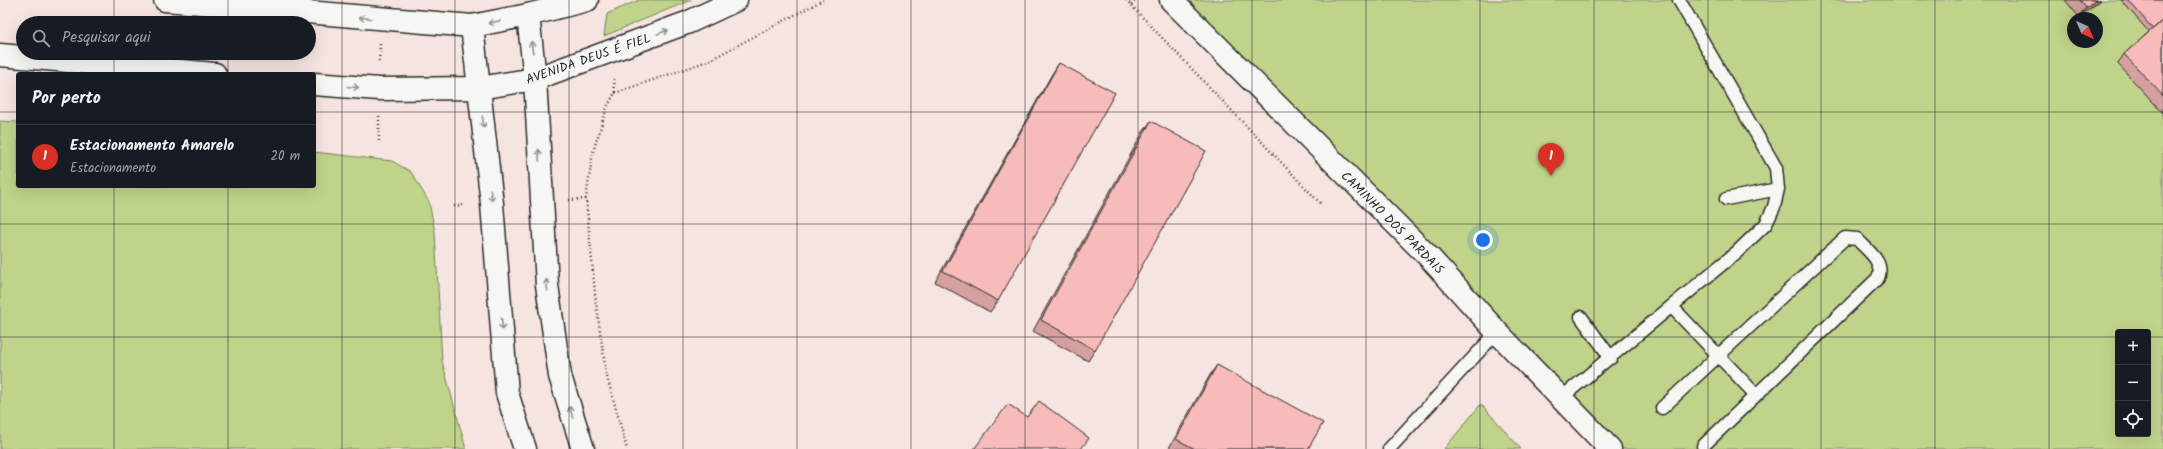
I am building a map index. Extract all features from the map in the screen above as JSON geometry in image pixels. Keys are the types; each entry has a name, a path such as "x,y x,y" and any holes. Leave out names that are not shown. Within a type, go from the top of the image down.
{"street":[{"path":"165,0 472,26 528,16 587,0"},
{"name":"AVENIDA DEUS É FIEL","path":"316,84 379,89 479,88 535,79 689,22 736,0"},
{"name":"CAMINHO DOS PARDAIS","path":"1171,0 1429,257 1497,332 1610,449"},
{"path":"528,16 535,79 546,285 560,376 583,449"},
{"path":"472,26 492,204 512,449"},
{"path":"0,55 16,56"},
{"path":"57,60 192,72"},
{"path":"507,393 525,449"}],"lane":[{"path":"1561,398 1737,252 1766,224 1774,207 1778,189 1776,168 1680,0"},
{"path":"1726,198 1778,189"},
{"path":"1662,408 1845,238 1857,239 1880,264 1881,271 1878,278 1703,446"},
{"path":"1672,307 1756,395"},
{"path":"1581,317 1611,358"},
{"path":"1389,449 1497,332"}],"path":[{"path":"627,449 606,374 596,303 586,199 593,152 607,107 615,93 708,61 822,0"},
{"path":"1126,0 1322,205"},
{"path":"1131,5 1136,0"}],"green space":[{"path":"639,0 691,0 604,36 607,14"},
{"path":"1171,0 2163,0 2163,449 1610,449"},
{"path":"0,121 16,122 16,188 316,188 316,152 392,161 411,172 429,202 435,232 442,361 466,449 0,449"},
{"path":"1481,404 1521,449 1444,449"}],"building":[{"path":"2080,0 2096,0 2086,8"},
{"path":"2128,0 2163,0 2163,20 2153,29"},
{"path":"2163,20 2163,96 2124,54"},
{"path":"1059,63 1115,93 998,301 943,271"},
{"path":"1151,121 1206,151 1095,350 1041,320"},
{"path":"1217,365 1323,423 1308,449 1195,449 1176,439"},
{"path":"1039,401 1089,438 1081,449 974,449 1008,404 1027,417"}],"place":[{"name":"Estacionamento Amarelo","path":"1551,176"}]}
